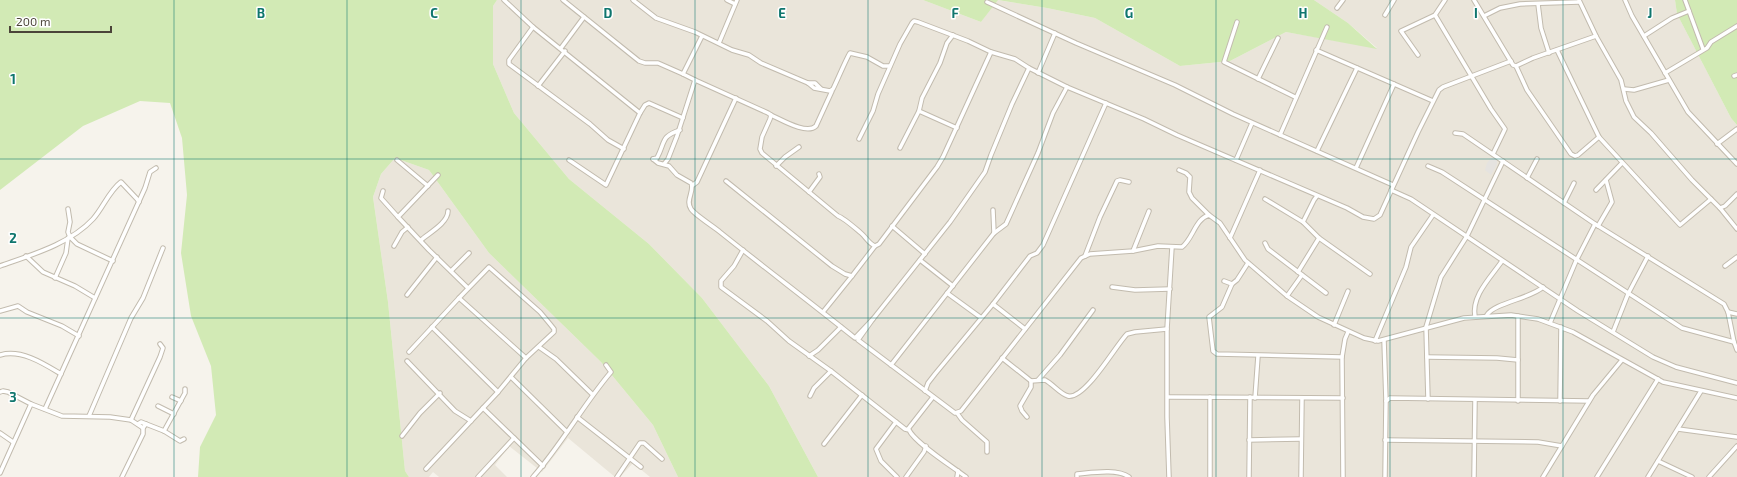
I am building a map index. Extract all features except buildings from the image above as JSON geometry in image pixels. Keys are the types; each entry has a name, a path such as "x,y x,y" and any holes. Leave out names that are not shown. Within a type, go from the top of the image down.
{"street":[{"path":"504,0 534,27 640,113"},
{"path":"563,0 639,60 645,63 658,63 804,129 813,129 816,126 849,53 867,57 883,66 890,66"},
{"path":"633,0 656,18 719,43 732,50 749,55 761,63 808,83 814,88 830,91 833,89"},
{"path":"719,43 736,2 727,0"},
{"path":"1337,8 1343,0"},
{"path":"1385,15 1394,0"},
{"path":"1418,55 1401,31 1435,16 1445,0"},
{"path":"1474,0 1511,61 1516,66 1527,90 1571,154 1578,156 1599,137"},
{"path":"1625,0 1632,16 1688,112 1737,164"},
{"path":"1685,0 1703,49"},
{"path":"1484,16 1500,8 1520,4 1579,1 1596,36 1621,80 1626,101 1634,117 1651,133 1692,180 1720,208 1737,229"},
{"path":"987,2 1175,85 1252,123 1394,185"},
{"path":"1538,4 1541,28 1549,53"},
{"path":"1644,36 1672,18 1689,11"},
{"path":"1435,16 1505,129 1493,154"},
{"path":"561,48 584,17"},
{"path":"859,139 873,111 878,94 890,66 914,21 953,35 991,52 1015,59 1029,68 1067,87 1347,208 1363,217 1374,220 1380,216 1432,101 1438,91 1443,87 1471,75 1511,61"},
{"path":"1237,22 1224,62 1295,96"},
{"path":"1665,73 1703,49 1716,38 1737,26"},
{"path":"534,27 508,62 590,124 608,140 624,148"},
{"path":"1280,134 1295,96 1327,27"},
{"path":"1038,72 1055,33"},
{"path":"900,148 919,111 922,98 940,63 947,43 953,35"},
{"path":"683,74 702,36"},
{"path":"1516,66 1533,58 1596,36"},
{"path":"1258,79 1278,38"},
{"path":"1316,50 1432,101"},
{"path":"1557,50 1599,137 1680,225 1711,199"},
{"path":"538,86 565,51"},
{"path":"823,312 875,246 879,244 937,168 991,52"},
{"path":"987,452 987,442 962,420 957,413 952,412 858,340 925,254 985,172 1012,104 1029,68"},
{"path":"1318,151 1357,68"},
{"path":"663,164 668,159 680,130 695,80"},
{"path":"1624,89 1634,90 1669,80"},
{"path":"1356,168 1394,84"},
{"path":"891,364 994,233 1006,224 1053,114 1067,87"},
{"path":"736,98 698,182 693,185 689,200 692,211 855,338 873,319"},
{"path":"569,160 606,185 645,105 649,103 683,118"},
{"path":"925,391 928,383 980,317 993,304 1030,256 1037,253 1043,245 1106,103"},
{"path":"919,111 956,128"},
{"path":"771,115 762,137 760,149 762,153 776,166 860,232 869,243 875,246"},
{"path":"1236,160 1252,123"},
{"path":"1717,144 1737,129"},
{"path":"680,130 665,137 663,146 657,158 653,159 669,166 677,175 686,179 693,185"},
{"path":"1456,133 1464,134 1597,225 1648,256 1696,288 1715,297 1724,304 1728,312 1737,350"},
{"path":"776,166 785,157 799,147"},
{"path":"668,159 669,166"},
{"path":"1527,178 1537,159"},
{"path":"396,160 428,186"},
{"path":"1428,399 1426,327 1442,273 1458,252 1467,236 1504,161"},
{"path":"1596,190 1622,163"},
{"path":"1428,166 1442,172 1576,261 1682,328 1734,342"},
{"path":"45,409 139,203 150,172 156,168"},
{"path":"1179,170 1186,173 1190,177 1189,192 1192,198 1209,215 1220,223 1239,253 1248,263 1286,296 1318,317 1348,332 1375,341 1384,340 1426,327 1487,315 1518,316 1538,319 1562,327 1673,386 1737,398"},
{"path":"1230,238 1260,170"},
{"path":"809,192 820,177 819,174"},
{"path":"398,216 438,175"},
{"path":"957,413 961,411 1025,329 1085,256 1100,217 1117,181 1120,180 1130,182"},
{"path":"1550,323 1576,261 1612,202 1606,180"},
{"path":"726,181 832,266 845,274 852,276"},
{"path":"0,266 69,238 82,230 93,219 121,182 139,203"},
{"path":"1564,203 1574,183"},
{"path":"1391,190 1411,199 1502,261 1560,298 1578,312 1653,357 1689,371 1737,383"},
{"path":"383,191 381,198 468,288"},
{"path":"1720,208 1725,206 1737,194"},
{"path":"1303,222 1317,196"},
{"path":"1265,198 1303,222 1319,238 1370,274"},
{"path":"55,278 66,253 69,238 68,232 70,222 68,209"},
{"path":"992,210 994,233"},
{"path":"421,240 442,224 448,214 448,211"},
{"path":"1133,251 1149,211"},
{"path":"1085,256 1133,251 1158,246 1182,247 1185,245 1199,222 1209,215"},
{"path":"1375,341 1406,267 1411,247 1433,215"},
{"path":"892,226 925,254"},
{"path":"394,246 402,232 408,227"},
{"path":"69,238 77,244 113,261"},
{"path":"1298,272 1319,238"},
{"path":"1265,243 1268,249 1326,293"},
{"path":"1169,477 1167,329 1172,247"},
{"path":"88,416 131,318 143,298 163,248"},
{"path":"743,250 734,266 721,281 721,287 767,321 789,341 831,371 905,429 908,429 915,437 966,477"},
{"path":"451,271 469,252"},
{"path":"26,256 43,272 75,286 95,298"},
{"path":"1613,332 1628,294 1648,256"},
{"path":"407,295 437,257"},
{"path":"1725,266 1737,257"},
{"path":"920,260 953,286"},
{"path":"1475,317 1474,309 1477,299 1502,261"},
{"path":"1248,263 1237,280 1232,284 1222,307 1209,317 1213,351 1217,354 1258,356 1342,357"},
{"path":"409,352 486,268 492,268 540,312 554,329 554,332 526,358 498,392 426,469"},
{"path":"1286,296 1302,275"},
{"path":"1224,281 1232,284"},
{"path":"1112,287 1135,290 1170,289"},
{"path":"1487,315 1490,312 1512,302 1538,292 1543,287"},
{"path":"1334,325 1348,291"},
{"path":"948,293 980,317"},
{"path":"459,298 526,358"},
{"path":"993,304 1025,329"},
{"path":"0,311 18,306 27,312 62,326 79,336"},
{"path":"1037,381 1060,355 1093,310"},
{"path":"1728,312 1737,314"},
{"path":"1518,316 1518,400"},
{"path":"809,356 818,350 841,327"},
{"path":"1560,401 1562,327"},
{"path":"432,328 498,392"},
{"path":"1002,358 1031,381 1045,380 1067,396 1072,396 1087,386 1127,334 1167,329"},
{"path":"1343,477 1342,357 1345,339 1348,332"},
{"path":"1384,340 1386,401 1385,477"},
{"path":"131,420 160,357 162,348 160,344"},
{"path":"539,347 556,359 592,394"},
{"path":"0,355 12,353 18,354 61,374"},
{"path":"1256,398 1258,356"},
{"path":"1427,357 1497,358 1518,360"},
{"path":"1543,477 1589,401 1622,360"},
{"path":"407,361 455,411 471,421"},
{"path":"533,477 543,466 592,394 611,372 606,365"},
{"path":"810,396 814,388 831,371"},
{"path":"511,377 528,392 567,432"},
{"path":"1597,477 1658,379"},
{"path":"1027,417 1020,406 1032,387 1031,381"},
{"path":"164,431 185,393 185,390"},
{"path":"1648,477 1701,391"},
{"path":"0,392 8,392 31,404 69,417 88,416 131,420 143,428"},
{"path":"402,436 420,413 440,394"},
{"path":"824,444 862,395"},
{"path":"908,429 933,397"},
{"path":"1168,397 1343,398"},
{"path":"1210,397 1210,477"},
{"path":"172,398 180,401"},
{"path":"1249,477 1250,398"},
{"path":"1301,477 1302,398"},
{"path":"1386,401 1390,398 1589,401"},
{"path":"1474,477 1475,400"},
{"path":"0,472 31,404"},
{"path":"158,406 174,414"},
{"path":"483,408 543,466"},
{"path":"577,417 641,467"},
{"path":"138,424 139,422 164,431 180,441 184,439"},
{"path":"896,422 876,449 882,461 897,477"},
{"path":"122,477 143,434 143,428 146,424"},
{"path":"1678,429 1737,437"},
{"path":"0,433 13,442"},
{"path":"478,477 514,438"},
{"path":"1250,440 1301,439"},
{"path":"1385,440 1538,442 1562,446"},
{"path":"617,477 629,458 642,442 662,459"},
{"path":"913,477 907,475 924,452 926,446"},
{"path":"1709,477 1737,446"},
{"path":"1658,461 1692,477"},
{"path":"957,477 958,471"},
{"path":"1077,477 1077,474 1096,472 1116,473 1128,477"}],"shaded area":[{"path":"497,0 923,0 981,22 997,0 1095,18 1180,66 1230,61 1286,32 1377,48 1348,23 1314,0 1675,0 1677,14 1731,118 1737,125 1737,477 818,477 769,386 702,298 649,244 569,179 514,113 493,64 493,6"},
{"path":"1493,156 1497,159 1497,164 1491,175 1485,170 1487,163"},
{"path":"395,158 429,170 489,253 601,362 653,425 678,477 650,477 633,463 620,477 615,477 568,438 542,472 509,446 495,465 507,477 439,477 433,472 429,477 409,477 405,471 388,302 373,197 381,174"}],"green space":[{"path":"0,0 497,0 493,6 493,64 514,113 569,179 649,244 702,298 769,386 818,477 678,477 653,425 601,362 489,253 429,170 395,158 381,174 373,197 388,302 405,471 409,477 198,477 200,447 216,415 211,366 191,316 181,253 187,195 182,138 170,103 140,101 83,126 0,190"},
{"path":"923,0 998,0 981,22"},
{"path":"998,0 1314,0 1348,23 1377,49 1286,32 1230,61 1180,66 1095,18"},
{"path":"1675,0 1737,0 1737,125 1731,118 1677,14"}]}
